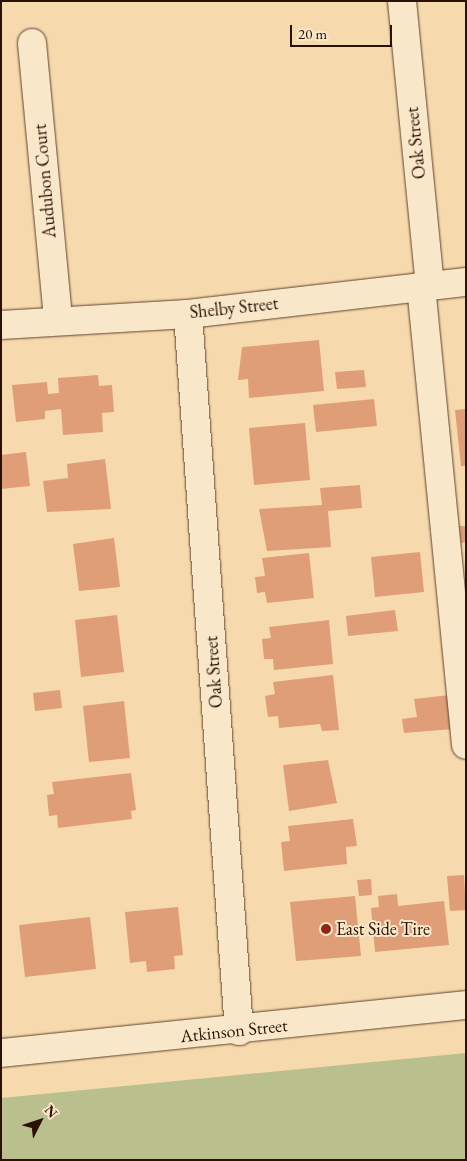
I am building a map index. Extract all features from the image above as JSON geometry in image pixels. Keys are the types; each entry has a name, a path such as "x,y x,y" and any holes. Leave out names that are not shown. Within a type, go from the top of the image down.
{"street":[{"name":"Oak Street","path":"402,1 466,745"},
{"name":"Audubon Court","path":"32,43 58,320"},
{"name":"Shelby Street","path":"1,326 58,320 188,314 466,282"},
{"name":"Oak Street","path":"188,314 239,1031"},
{"name":"Atkinson Street","path":"1,1053 239,1031 466,1005"}],"green space":[{"path":"466,1053 466,1160 1,1160 1,1098"}],"building":[{"path":"319,340 324,391 249,398 248,379 238,380 242,347"},
{"path":"364,370 366,387 337,389 335,372"},
{"path":"98,375 99,386 112,385 114,412 102,413 103,432 63,435 61,409 45,411 45,419 16,422 12,385 47,382 48,394 59,393 58,378"},
{"path":"374,399 377,426 316,432 313,405"},
{"path":"466,409 466,466 461,466 455,410"},
{"path":"305,423 310,480 254,485 249,428"},
{"path":"26,452 30,486 1,489 1,455"},
{"path":"105,459 111,509 47,512 43,481 68,478 67,464"},
{"path":"360,485 362,508 328,511 331,547 267,551 259,509 322,505 320,488"},
{"path":"459,526 466,526 466,542 461,543"},
{"path":"114,538 120,587 79,591 73,544"},
{"path":"420,552 424,592 375,597 371,557"},
{"path":"309,553 314,598 267,603 265,592 257,593 255,577 265,576 262,558"},
{"path":"395,610 398,631 348,636 346,616"},
{"path":"117,615 124,672 81,677 75,620"},
{"path":"329,620 333,664 274,670 273,659 264,659 262,639 271,638 269,627"},
{"path":"333,675 339,730 322,731 320,724 279,728 278,716 268,717 265,696 275,694 273,682"},
{"path":"60,690 62,708 35,711 33,693"},
{"path":"450,695 453,729 404,733 402,719 417,717 414,699"},
{"path":"124,701 130,758 89,762 83,706"},
{"path":"328,760 337,803 289,811 283,765"},
{"path":"131,773 136,810 131,811 132,819 58,828 57,815 49,816 47,795 54,794 52,782"},
{"path":"353,819 357,846 346,847 347,864 284,871 281,842 290,841 288,826"},
{"path":"464,875 466,910 450,911 447,876"},
{"path":"371,879 372,895 359,896 357,880"},
{"path":"397,894 398,906 444,901 449,945 375,952 371,908 379,907 378,896"},
{"name":"East Side Tire","path":"355,896 361,956 296,961 290,902"},
{"path":"178,907 183,955 174,956 175,969 147,972 146,961 130,963 125,912"},
{"path":"90,917 96,969 25,977 19,925"}],"place":[{"name":"East Side Tire","path":"326,929"}]}
